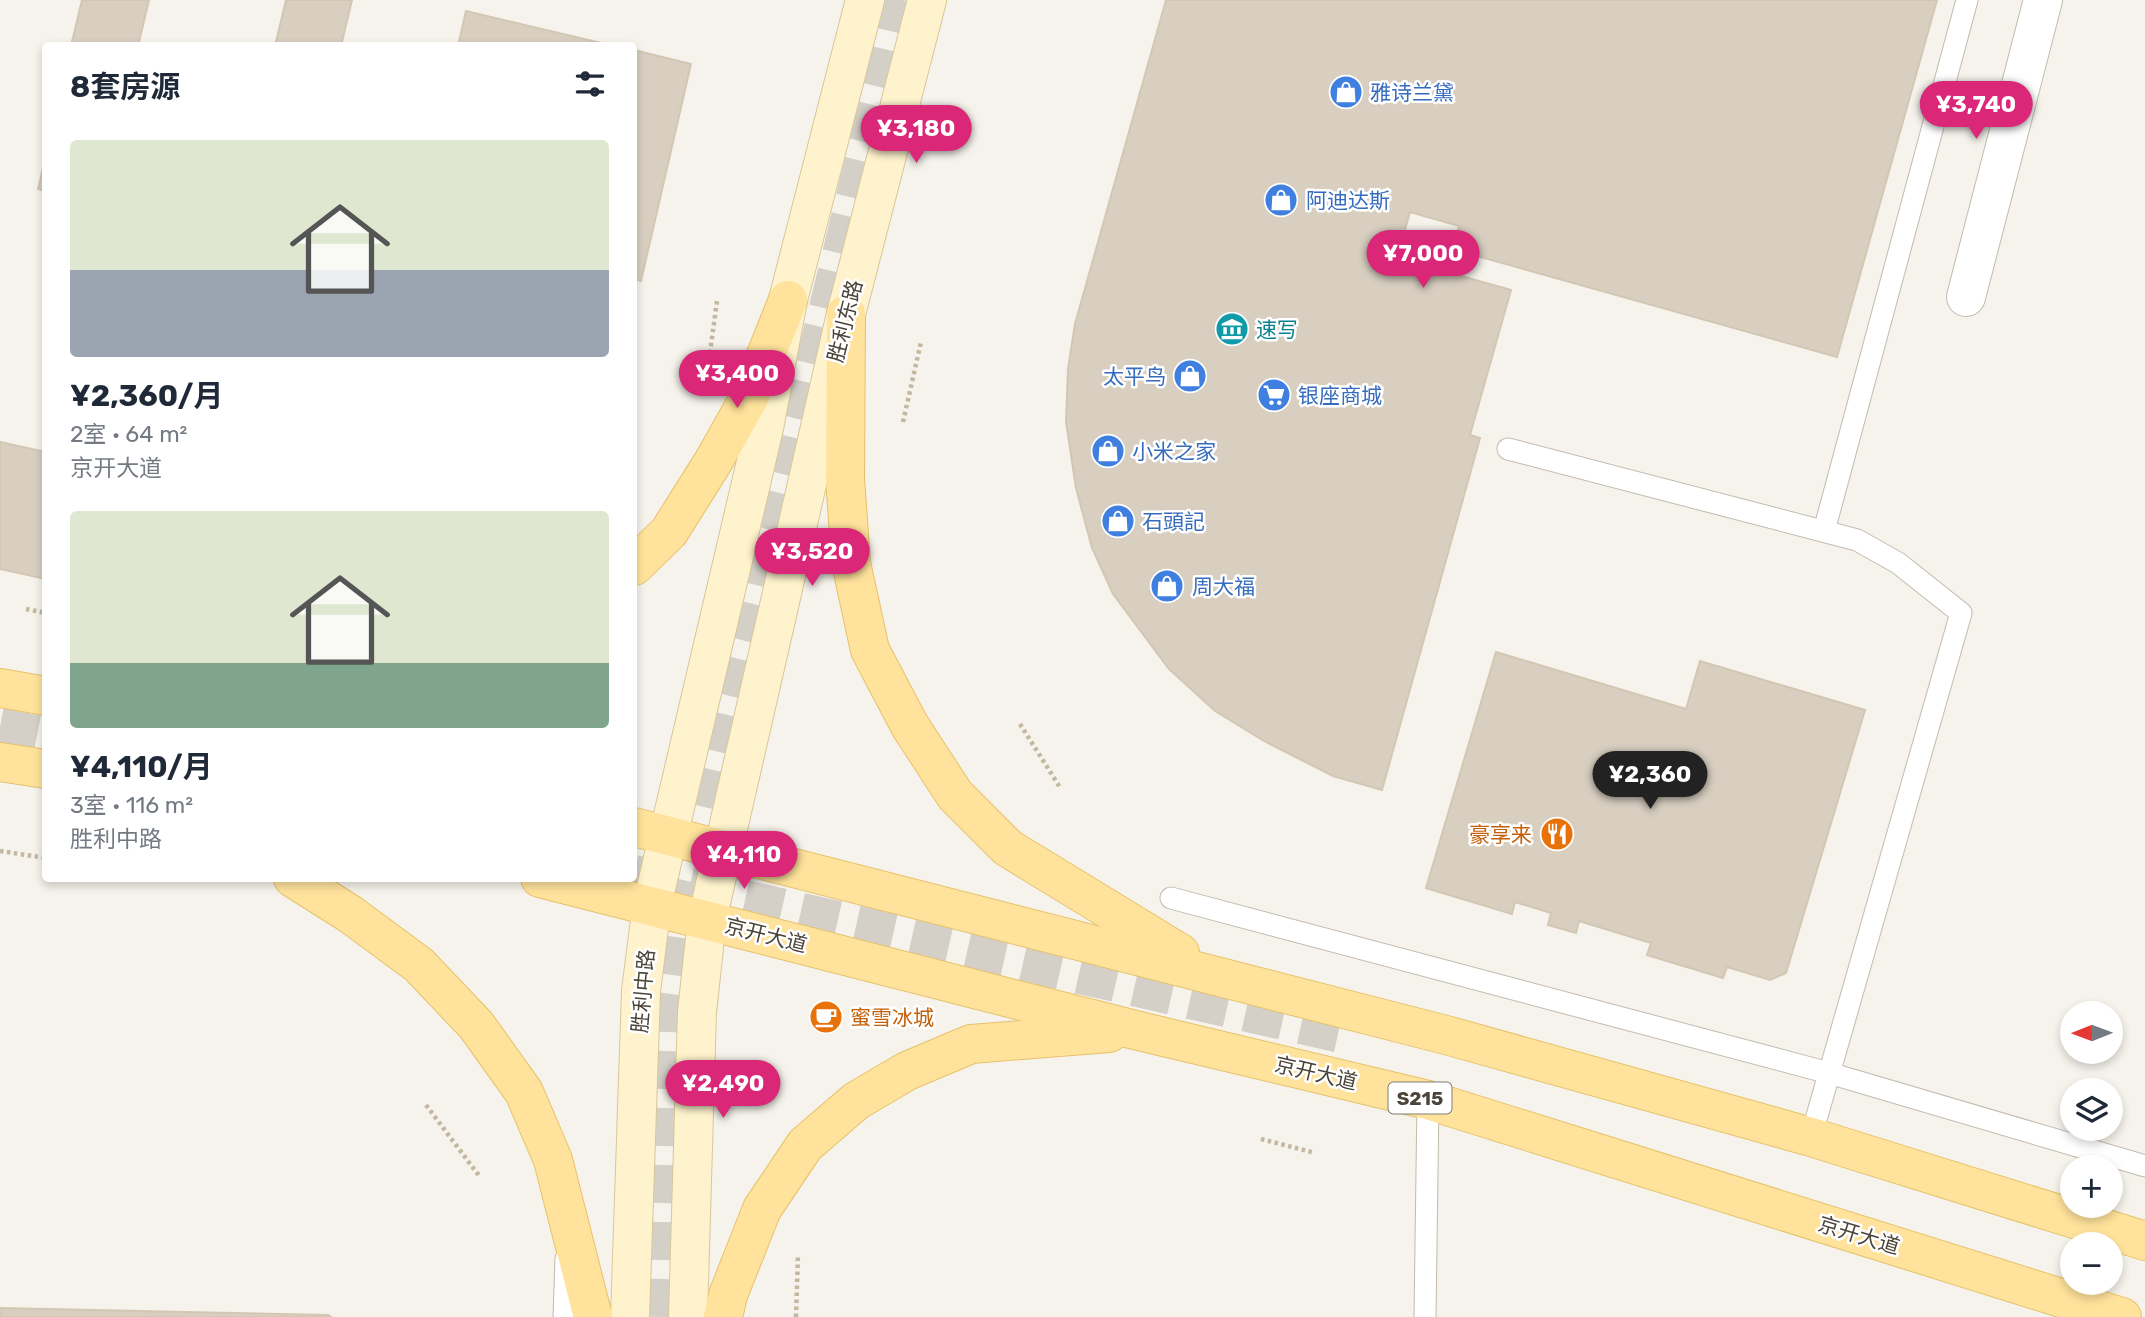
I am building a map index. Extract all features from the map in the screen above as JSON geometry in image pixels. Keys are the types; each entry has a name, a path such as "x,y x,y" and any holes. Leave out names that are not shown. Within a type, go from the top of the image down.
{"main road":[{"path":"865,0 788,300 764,428 650,831 1446,1035 1811,1137 2145,1241"},
{"name":"胜利东路","path":"723,849 846,314 926,0"},
{"path":"637,563 668,532 713,462 749,398 788,300"},
{"path":"846,314 845,478 851,563 870,650 910,726 955,795 1008,848 1218,975"},
{"path":"0,688 42,695"},
{"path":"0,762 42,768"},
{"name":"胜利中路","path":"630,1317 641,991 652,905 650,831"},
{"path":"688,1317 697,1012 707,920 723,849"},
{"path":"299,882 350,914 419,965 476,1025 524,1092 553,1160 593,1317"},
{"name":"京开大道","path":"557,882 1135,1030 1428,1100 2122,1317"},
{"path":"723,1317 727,1295 762,1209 805,1145 856,1101 907,1071 971,1044 1135,1030"}],"street":[{"path":"1966,297 2043,0"}],"lane":[{"path":"1824,531 1967,0"},
{"path":"1508,449 1857,540 1898,563 1961,613 1811,1137"},
{"path":"1171,898 1829,1073 2145,1166"},
{"path":"1425,1317 1428,1100"},
{"path":"564,1317 568,1222"}],"path":[{"path":"708,367 717,302"},
{"path":"903,422 921,342"},
{"path":"26,609 42,612"},
{"path":"1020,724 1061,789"},
{"path":"0,851 42,857"},
{"path":"426,1105 480,1177"},
{"path":"1261,1139 1315,1153"},
{"path":"796,1317 799,1255"}],"building":[{"path":"82,0 149,0 139,42 72,42"},
{"path":"286,0 352,0 342,42 276,42"},
{"name":"银座商城","path":"1166,0 1937,0 1837,357 1452,249 1459,226 1410,212 1397,258 1511,290 1470,435 1480,438 1382,790 1333,776 1264,741 1215,711 1169,669 1113,594 1092,548 1076,488 1066,422 1068,369 1075,324"},
{"path":"466,11 597,42 459,42"},
{"path":"637,51 691,64 641,281 637,280"},
{"path":"42,172 42,190 38,189"},
{"path":"0,442 42,451 42,578 0,569"},
{"path":"1496,652 1686,709 1700,661 1865,710 1786,973 1770,980 1727,967 1723,978 1647,955 1651,943 1579,921 1576,933 1548,925 1551,913 1515,902 1512,914 1426,888"},
{"path":"0,1308 328,1315 331,1317 0,1317"}],"tunnel":[{"path":"662,1317 672,996 687,887 903,0"},
{"path":"0,727 42,735"},
{"path":"637,875 1354,1037"}],"place":[{"name":"雅诗兰黛","path":"1346,92"},
{"name":"阿迪达斯","path":"1281,200"},
{"name":"速写","path":"1232,329"},
{"name":"太平鸟","path":"1190,376"},
{"name":"银座商城","path":"1274,395"},
{"name":"小米之家","path":"1108,451"},
{"name":"石頭記","path":"1118,521"},
{"name":"周大福","path":"1167,586"},
{"name":"豪享来","path":"1557,834"},
{"name":"蜜雪冰城","path":"826,1017"}]}
